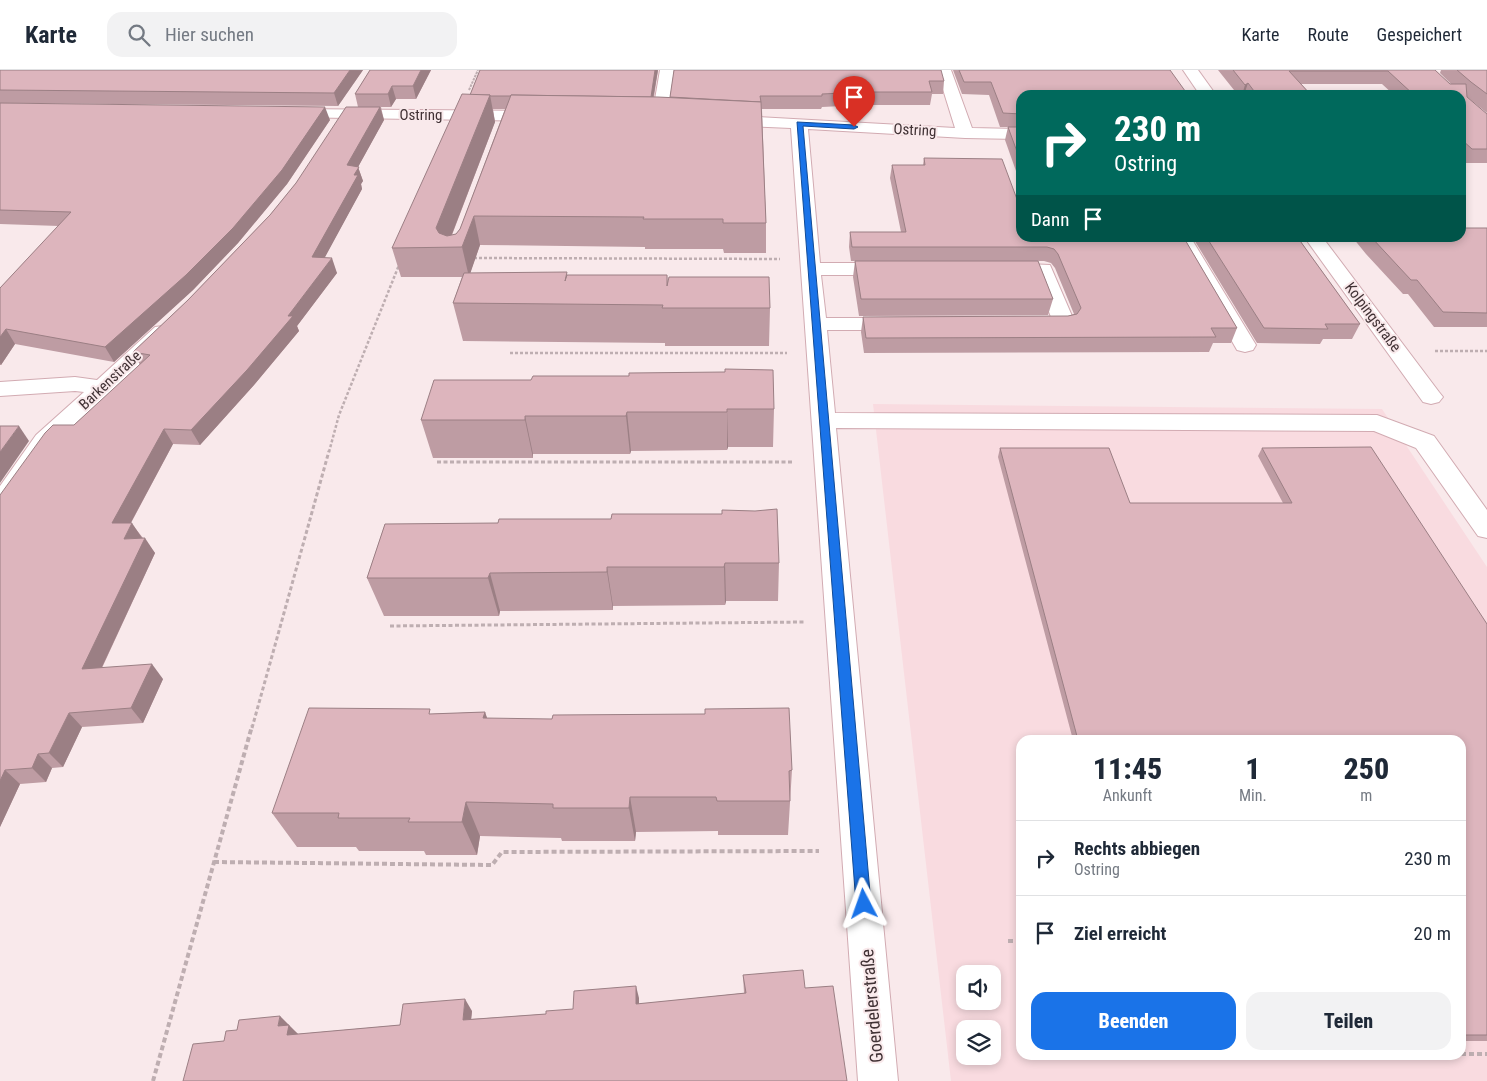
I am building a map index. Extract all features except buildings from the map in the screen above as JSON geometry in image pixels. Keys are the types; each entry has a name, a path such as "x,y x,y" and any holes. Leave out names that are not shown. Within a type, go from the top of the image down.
{"street":[{"path":"660,117 666,70"},
{"path":"944,70 965,133"},
{"path":"1190,70 1204,90"},
{"path":"339,123 358,92"},
{"name":"Ostring","path":"274,114 339,123 458,116 555,116"},
{"path":"500,134 507,116"},
{"path":"641,117 680,118"},
{"name":"Ostring","path":"710,120 1016,134"},
{"name":"Goerdelerstraße","path":"799,124 878,1081"},
{"path":"1184,242 1245,344"},
{"name":"Kolpingstraße","path":"1317,242 1431,396"},
{"path":"811,264 908,269"},
{"path":"985,269 1043,268 1064,324 1014,324"},
{"name":"Barkenstraße","path":"0,505 45,441 180,316"},
{"path":"816,324 915,324"},
{"path":"0,389 75,384 102,388"},
{"path":"824,420 1377,423 1425,442 1487,529"}],"path":[{"path":"458,116 478,70"},
{"path":"465,258 811,264"},
{"path":"153,1081 339,415 402,260"},
{"path":"1399,352 1487,351"},
{"path":"510,353 818,353"},
{"path":"437,462 828,462"},
{"path":"390,626 840,622"},
{"path":"214,862 492,865 502,852 860,851"},
{"path":"1008,941 1016,941"},
{"path":"1466,1054 1487,1054"}],"shaded area":[{"path":"873,404 1382,409 1487,567 1487,1081 951,1081"}],"route":[{"path":"854,127 799,124 864,904"}]}
